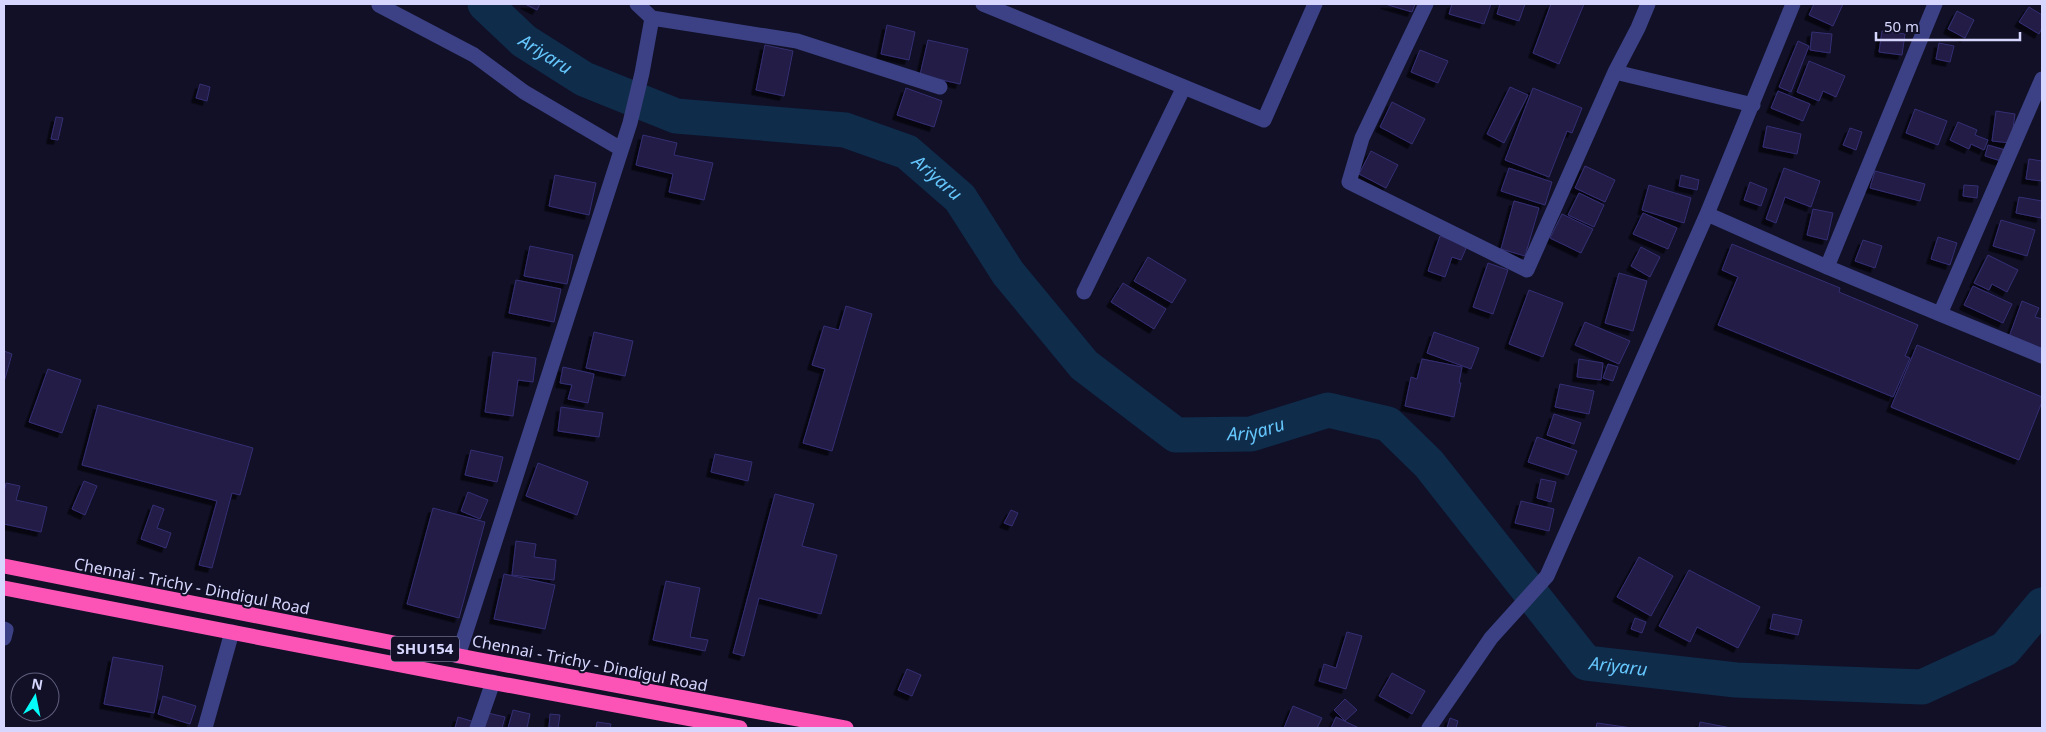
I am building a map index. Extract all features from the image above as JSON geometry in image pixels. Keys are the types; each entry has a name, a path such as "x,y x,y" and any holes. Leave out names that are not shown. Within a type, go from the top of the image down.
{"highway":[{"name":"Chennai - Trichy - Dindigul Road","path":"4,566 458,656 846,728"},
{"path":"4,588 740,728"}],"street":[{"path":"636,4 652,18 798,41 940,87"},
{"path":"983,4 1264,120 1315,4"},
{"path":"1426,4 1362,138 1349,182 1527,270 1648,4"},
{"path":"1429,728 1440,709 1491,638 1547,576 1707,214 1793,4"},
{"path":"1826,267 1935,4"},
{"path":"378,5 474,55 524,92 621,149"},
{"path":"458,656 630,123 652,18"},
{"path":"1616,72 1753,105"},
{"path":"1940,314 2042,79"},
{"path":"1084,292 1184,87"},
{"path":"1707,214 1826,267 2042,356"},
{"path":"4,629 6,630 4,638"},
{"path":"205,728 232,632"},
{"path":"476,728 493,682"}],"building":[{"path":"525,4 540,4 537,10"},
{"path":"1385,4 1415,4 1412,12"},
{"path":"1452,4 1491,4 1484,24 1449,14"},
{"path":"1500,4 1525,4 1519,21 1497,14"},
{"path":"1551,4 1584,4 1559,64 1533,53"},
{"path":"1814,4 1843,4 1833,26 1809,15"},
{"path":"2029,7 2042,15 2042,28 2039,34 2019,22"},
{"path":"1957,11 1974,20 1965,38 1948,29"},
{"path":"887,25 915,32 909,60 881,54"},
{"path":"1882,31 1905,34 1902,55 1879,52"},
{"path":"1812,32 1832,34 1830,53 1810,50"},
{"path":"928,40 968,49 960,84 920,75"},
{"path":"1798,41 1809,46 1791,92 1779,87"},
{"path":"1939,43 1954,46 1950,62 1936,59"},
{"path":"765,45 793,51 784,96 756,90"},
{"path":"1420,50 1448,61 1438,83 1411,72"},
{"path":"1809,61 1845,76 1836,97 1823,91 1819,101 1797,92"},
{"path":"200,84 210,87 207,101 196,98"},
{"path":"1510,87 1528,95 1504,143 1487,134"},
{"path":"906,88 942,101 934,127 897,115"},
{"path":"1533,88 1582,108 1572,133 1567,131 1549,177 1505,160"},
{"path":"1778,91 1810,104 1803,121 1771,108"},
{"path":"1392,102 1425,119 1412,144 1380,127"},
{"path":"1915,109 1947,121 1938,145 1906,133"},
{"path":"1996,111 2015,114 2011,143 1992,141"},
{"path":"56,117 63,118 58,140 51,139"},
{"path":"1958,122 1977,130 1975,135 1988,140 1984,150 1971,144 1969,149 1950,140"},
{"path":"1767,126 1801,134 1797,154 1763,147"},
{"path":"1850,128 1862,132 1856,150 1843,145"},
{"path":"643,135 677,143 674,155 713,163 704,200 669,192 673,174 636,165"},
{"path":"1988,145 2005,150 2001,161 1985,156"},
{"path":"1371,151 1398,165 1386,188 1359,174"},
{"path":"2029,159 2042,161 2042,181 2026,179"},
{"path":"1585,166 1615,180 1605,202 1575,188"},
{"path":"1509,168 1552,182 1545,205 1501,191"},
{"path":"1784,168 1820,181 1811,207 1785,197 1776,223 1766,219"},
{"path":"1875,171 1925,184 1920,201 1870,188"},
{"path":"555,175 596,183 589,215 549,206"},
{"path":"1681,175 1699,180 1697,190 1679,186"},
{"path":"1750,182 1767,189 1761,206 1744,200"},
{"path":"1649,185 1691,198 1684,223 1642,210"},
{"path":"1964,185 1978,186 1977,198 1963,196"},
{"path":"1579,193 1604,205 1594,227 1568,215"},
{"path":"2019,197 2042,201 2041,218 2016,213"},
{"path":"1514,201 1539,208 1525,256 1501,249"},
{"path":"1813,209 1833,213 1827,240 1807,235"},
{"path":"1643,213 1677,228 1668,249 1633,234"},
{"path":"1562,214 1593,229 1581,253 1550,238"},
{"path":"2001,220 2035,230 2027,256 1993,246"},
{"path":"1440,236 1467,246 1461,260 1452,257 1445,277 1428,271"},
{"path":"1938,237 1957,243 1950,265 1931,259"},
{"path":"1863,240 1882,246 1875,268 1855,261"},
{"path":"1732,244 1840,288 1839,292 1918,325 1905,356 1910,358 1893,397 1718,325 1738,277 1722,270"},
{"path":"530,246 573,255 567,284 524,276"},
{"path":"1641,247 1660,257 1650,277 1631,266"},
{"path":"1988,255 2018,270 2007,292 1992,284 1989,290 1974,283"},
{"path":"1148,257 1186,280 1172,303 1134,281"},
{"path":"1488,263 1508,270 1493,314 1473,307"},
{"path":"1619,273 1647,281 1633,331 1605,323"},
{"path":"516,280 561,289 554,322 509,313"},
{"path":"1123,283 1166,309 1154,329 1111,302"},
{"path":"1973,286 2012,304 2003,323 1964,305"},
{"path":"1529,290 1563,303 1543,357 1509,344"},
{"path":"2022,301 2039,308 2035,317 2042,319 2042,350 2009,337"},
{"path":"846,306 872,314 832,451 803,443 825,369 812,365 824,326 839,330"},
{"path":"1585,322 1630,341 1619,364 1575,345"},
{"path":"594,332 633,341 625,376 586,368"},
{"path":"1434,332 1479,348 1471,369 1427,353"},
{"path":"1917,345 2042,397 2042,402 2019,460 1891,407"},
{"path":"4,351 12,354 4,382"},
{"path":"493,352 536,358 533,382 518,380 513,416 485,412"},
{"path":"1422,359 1462,367 1459,383 1461,383 1454,417 1405,406 1411,377 1417,379"},
{"path":"1579,359 1603,363 1601,380 1577,377"},
{"path":"1608,364 1618,367 1613,381 1603,378"},
{"path":"563,367 594,374 588,403 568,399 572,385 560,383"},
{"path":"48,369 81,380 62,433 29,422"},
{"path":"1560,384 1594,391 1589,414 1555,407"},
{"path":"98,405 253,448 240,495 232,493 212,568 199,565 217,501 82,465"},
{"path":"561,407 603,413 599,437 558,431"},
{"path":"1554,414 1581,423 1574,444 1547,435"},
{"path":"1537,437 1577,451 1568,475 1528,462"},
{"path":"471,450 503,457 497,482 465,475"},
{"path":"715,454 752,462 748,481 711,472"},
{"path":"538,463 588,482 577,515 526,496"},
{"path":"1541,479 1556,482 1551,502 1537,498"},
{"path":"84,481 97,486 85,515 72,509"},
{"path":"6,483 20,486 16,500 47,507 41,532 4,524 4,493"},
{"path":"468,492 488,500 480,519 461,511"},
{"path":"775,494 814,504 802,546 837,555 821,614 759,598 744,656 733,653"},
{"path":"1521,501 1554,509 1549,531 1515,523"},
{"path":"153,505 164,509 157,528 171,533 166,548 141,539"},
{"path":"433,508 485,522 459,618 407,604"},
{"path":"1011,510 1018,513 1012,526 1004,523"},
{"path":"516,541 536,544 534,557 556,560 554,580 512,575"},
{"path":"1639,557 1673,576 1651,616 1617,597"},
{"path":"1689,570 1760,607 1738,648 1697,627 1690,642 1659,626"},
{"path":"504,574 555,585 545,629 494,619"},
{"path":"666,581 700,588 690,637 708,640 705,651 653,640"},
{"path":"1773,614 1802,620 1798,635 1770,629"},
{"path":"1635,618 1646,622 1642,633 1631,629"},
{"path":"1347,632 1362,636 1346,689 1319,681 1324,664 1336,668"},
{"path":"113,657 163,666 154,713 104,704"},
{"path":"907,669 921,675 912,696 898,690"},
{"path":"1392,673 1425,691 1412,714 1379,696"},
{"path":"163,696 196,706 190,724 158,714"},
{"path":"1345,699 1357,710 1345,721 1334,710"},
{"path":"1293,706 1322,718 1317,728 1284,728"},
{"path":"513,710 530,714 527,728 508,728"},
{"path":"488,713 505,717 502,728 484,728"},
{"path":"550,714 560,715 558,728 549,727"},
{"path":"458,717 478,723 476,728 455,728"},
{"path":"1336,717 1359,728 1331,728"},
{"path":"1450,718 1458,721 1456,728 1447,728"},
{"path":"597,722 611,724 610,728 596,728"},
{"path":"1700,722 1731,728 1699,728"},
{"path":"1597,723 1632,728 1596,728"}],"waterway":[{"name":"Ariyaru","path":"485,4 524,41 584,79 676,116 845,130 907,152 960,198 1008,273 1084,365 1176,435 1251,434 1328,410 1388,424 1429,464 1586,663 1736,680 1922,687 2005,649 2042,605"}]}
